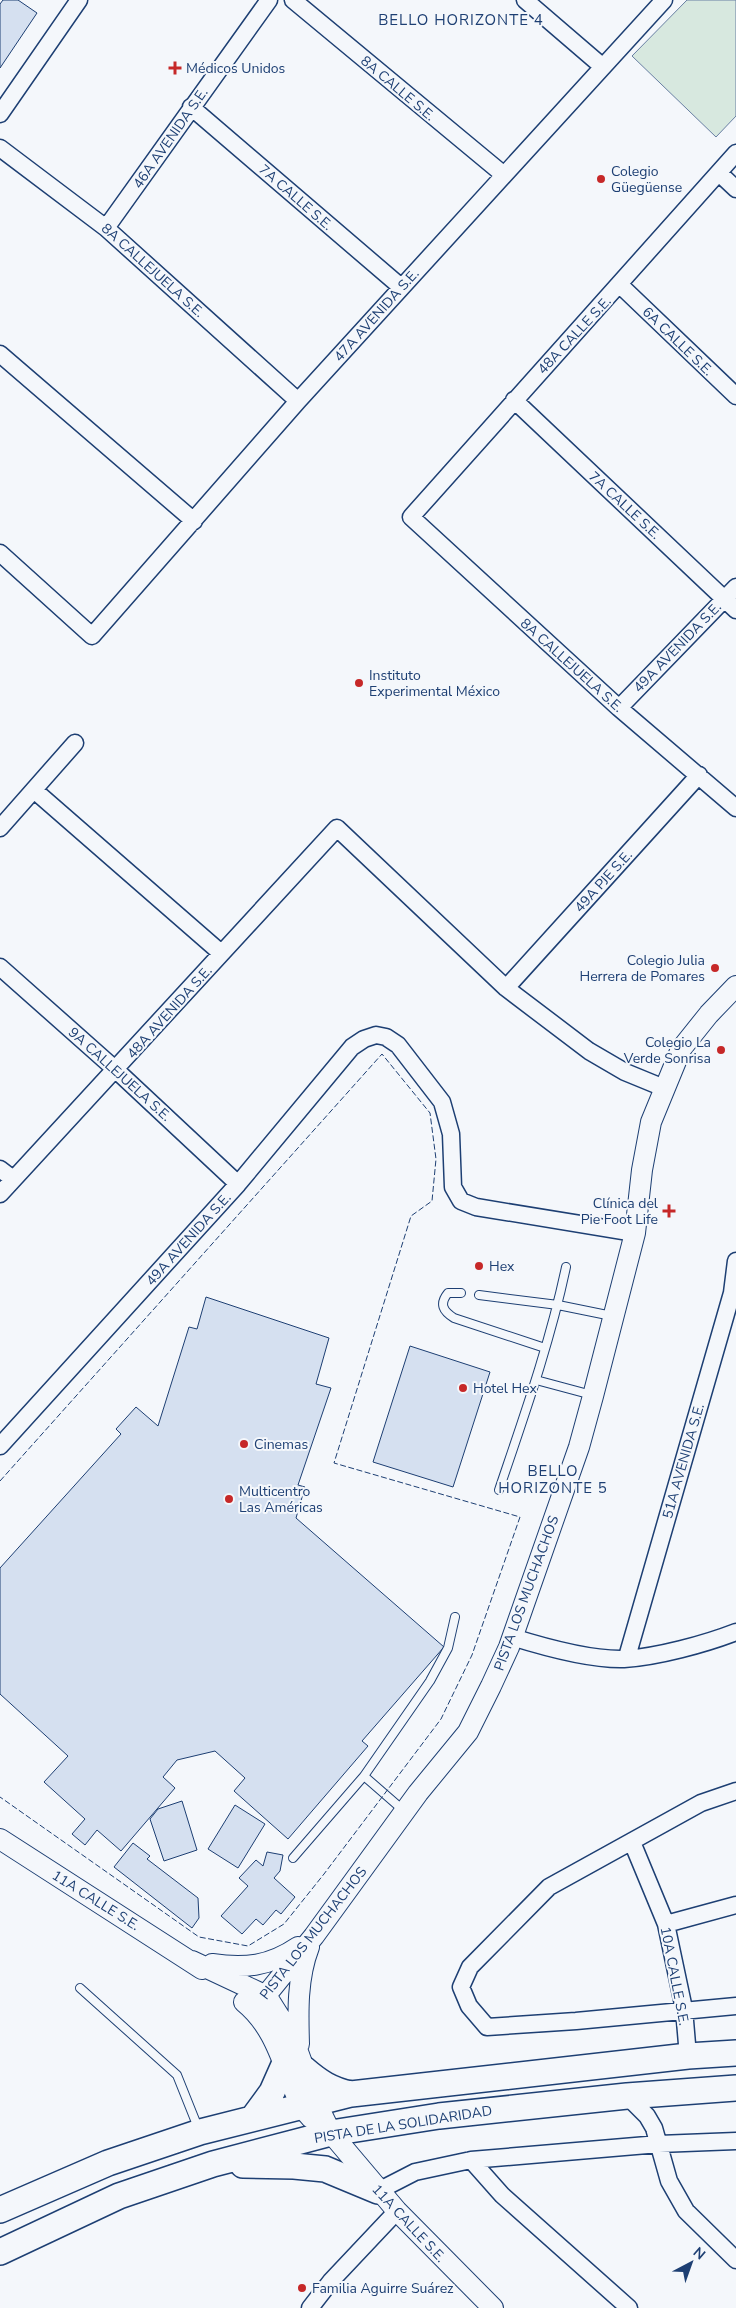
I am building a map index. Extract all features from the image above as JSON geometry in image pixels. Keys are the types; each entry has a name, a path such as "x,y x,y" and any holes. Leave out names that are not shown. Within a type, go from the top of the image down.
{"main road":[{"path":"0,2210 108,2163 200,2132 351,2094 688,2056 736,2053"},
{"path":"253,2118 296,2062 322,2084 336,2091 351,2094"},
{"name":"PISTA DE LA SOLIDARIDAD","path":"0,2252 119,2196 214,2164 331,2133 439,2116 627,2096 736,2088"},
{"path":"214,2164 294,2166 324,2169 378,2191"}],"street":[{"path":"0,114 79,0"},
{"name":"46A AVENIDA S.E.","path":"106,228 269,0"},
{"name":"8A CALLE S.E.","path":"293,0 504,175"},
{"path":"525,0 603,67"},
{"name":"47A AVENIDA S.E.","path":"0,554 92,636 298,401 664,0"},
{"name":"7A CALLE S.E.","path":"191,107 401,287"},
{"name":"8A CALLEJUELA S.E.","path":"0,148 106,228 298,401"},
{"name":"48A CALLE S.E.","path":"411,517 736,153"},
{"path":"719,173 736,189"},
{"name":"6A CALLE S.E.","path":"620,285 736,396"},
{"path":"0,354 194,521"},
{"name":"7A CALLE S.E.","path":"514,400 730,604"},
{"name":"8A CALLEJUELA S.E.","path":"411,517 618,708 699,774 736,808"},
{"name":"49A AVENIDA S.E.","path":"618,708 730,604 736,587"},
{"path":"0,828 75,743"},
{"name":"49A PJE S.E.","path":"506,988 699,774"},
{"path":"34,790 221,953"},
{"name":"48A AVENIDA S.E.","path":"0,1194 337,828 506,988"},
{"name":"9A CALLEJUELA S.E.","path":"0,967 116,1070 238,1184"},
{"name":"PISTA LOS MUCHACHOS","path":"258,2003 314,1936 405,1812 468,1732 491,1686 512,1636 579,1447 594,1396 635,1233 642,1170 651,1122 681,1050 709,1014 736,986"},
{"path":"506,988 589,1051 625,1072 664,1088"},
{"name":"49A AVENIDA S.E.","path":"0,1446 238,1184 352,1047 364,1039 376,1035 386,1037 398,1046 442,1102 451,1134 453,1187 460,1201 476,1207 635,1233"},
{"path":"0,1168 13,1180"},
{"name":"51A AVENIDA S.E.","path":"624,1659 627,1657 732,1293 736,1261"},
{"path":"512,1636 536,1645 579,1654 624,1659 716,1640 736,1632"},
{"path":"736,1791 701,1804 549,1887 470,1967 461,1987 469,2006 487,2027 576,2021 736,2006"},
{"name":"11A CALLE S.E.","path":"0,1839 258,2003 271,2032 296,2062 308,2104 378,2191 462,2279 493,2308"},
{"name":"10A CALLE S.E.","path":"632,1842 666,1924 684,2010 688,2056"},
{"path":"666,1924 736,1905"},
{"path":"192,1961 230,1967 256,1966 285,1956 314,1936"},
{"path":"296,2062 299,1990 303,1963 314,1936"},
{"path":"627,2096 647,2116 654,2128 669,2181 686,2211 736,2260"},
{"path":"378,2191 415,2172 471,2160 659,2144 736,2141"},
{"path":"471,2160 502,2195 629,2308"},
{"path":"310,2308 331,2281 397,2211"}],"lane":[{"path":"499,1490 536,1380 558,1305 566,1267"},
{"path":"461,1293 448,1293 444,1298 442,1307 445,1313 454,1318 545,1348"},
{"path":"479,1295 558,1305 594,1314 614,1316"},
{"path":"536,1380 594,1396"},
{"path":"293,1858 364,1776 442,1660 448,1648 455,1617"},
{"path":"364,1776 405,1812"},
{"path":"80,1988 177,2075 200,2132"}],"shaded area":[{"path":"687,0 736,0 736,116 716,137 632,56"}],"building":[{"path":"3,0 18,0 37,13 0,68 0,4"},
{"path":"206,1297 329,1338 316,1384 331,1388 298,1485 305,1487 296,1518 444,1647 362,1741 368,1746 288,1839 234,1791 245,1778 215,1751 177,1760 163,1777 175,1788 121,1851 97,1830 85,1845 72,1834 85,1819 44,1782 68,1756 0,1694 0,1568 121,1434 116,1429 136,1407 158,1426 189,1327 197,1329"},
{"path":"410,1346 490,1372 453,1487 373,1462"},
{"path":"182,1801 197,1850 164,1861 150,1819 158,1809"},
{"path":"235,1805 265,1824 238,1868 208,1849"},
{"path":"133,1843 150,1856 147,1859 198,1898 199,1918 192,1928 114,1867"},
{"path":"267,1852 283,1855 280,1871 274,1878 295,1897 281,1914 276,1910 263,1925 256,1919 242,1934 221,1916 248,1886 239,1878 256,1860 263,1866"}],"fence":[{"path":"0,1481 382,1054 430,1113 436,1159 432,1201 411,1216 334,1463 520,1517 472,1655 441,1719 284,1924 248,1946 199,1937 0,1797"}],"place":[{"name":"Médicos Unidos","path":"175,68"},
{"name":"Colegio Güegüense","path":"601,179"},
{"name":"Instituto Experimental México","path":"359,683"},
{"name":"Colegio Julia Herrera de Pomares","path":"715,968"},
{"name":"Colegio La Verde Sonrisa","path":"721,1050"},
{"name":"Clínica del Pie Foot Life","path":"669,1211"},
{"name":"Hex","path":"479,1266"},
{"name":"Hotel Hex","path":"463,1388"},
{"name":"Cinemas","path":"244,1444"},
{"name":"Multicentro Las Américas","path":"229,1499"},
{"name":"Familia Aguirre Suárez","path":"302,2288"}],"district":[{"name":"BELLO HORIZONTE 4","path":"461,20"},
{"name":"BELLO HORIZONTE 5","path":"553,1480"}]}
